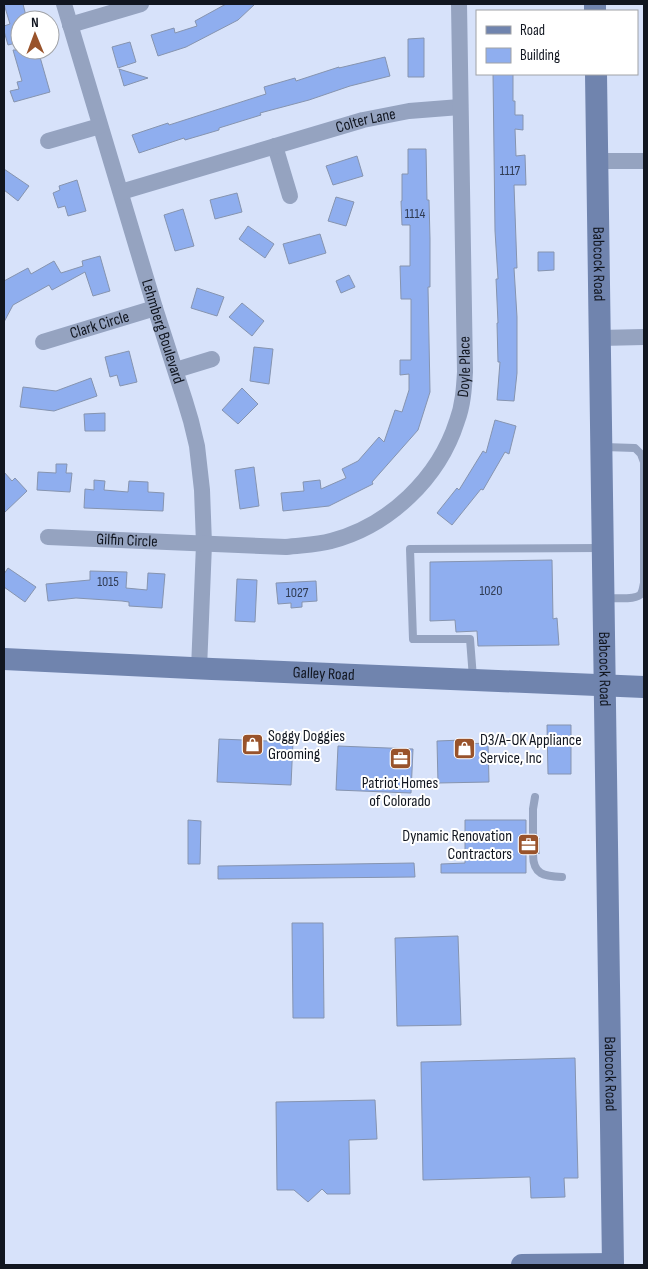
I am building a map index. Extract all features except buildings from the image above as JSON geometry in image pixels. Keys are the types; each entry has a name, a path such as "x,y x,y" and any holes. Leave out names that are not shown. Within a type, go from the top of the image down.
{"street":[{"name":"Lehmberg Boulevard","path":"64,4 192,421 200,467 203,506 204,544 199,668"},
{"path":"70,25 140,4"},
{"name":"Doyle Place","path":"204,544 294,546 331,541 353,534 377,522 418,489 446,447 457,422 464,393 465,372 459,4"},
{"name":"Babcock Road","path":"596,75 613,1264"},
{"name":"Colter Lane","path":"121,192 383,115 410,111 460,108"},
{"path":"48,141 100,126"},
{"path":"275,146 290,196"},
{"path":"597,161 644,161"},
{"name":"Clark Circle","path":"43,342 156,308"},
{"path":"600,338 644,337"},
{"path":"176,370 212,359"},
{"name":"Gilfin Circle","path":"48,537 204,544"},
{"name":"Galley Road","path":"4,659 644,687"},
{"path":"522,1265 613,1264"}],"lane":[{"path":"602,447 635,448 641,454 644,462 643,589 634,598 604,598"},
{"path":"473,680 470,639 413,639 410,549 603,548"},
{"path":"533,838 532,809 536,797"},
{"path":"533,854 533,863 537,870 546,876 562,877"}],"place":[{"name":"Soggy Doggies Grooming","path":"252,745"},
{"name":"D3/A-OK Appliance Service, Inc","path":"464,749"},
{"name":"Patriot Homes of Colorado","path":"400,759"},
{"name":"Dynamic Renovation Contractors","path":"528,845"}]}
